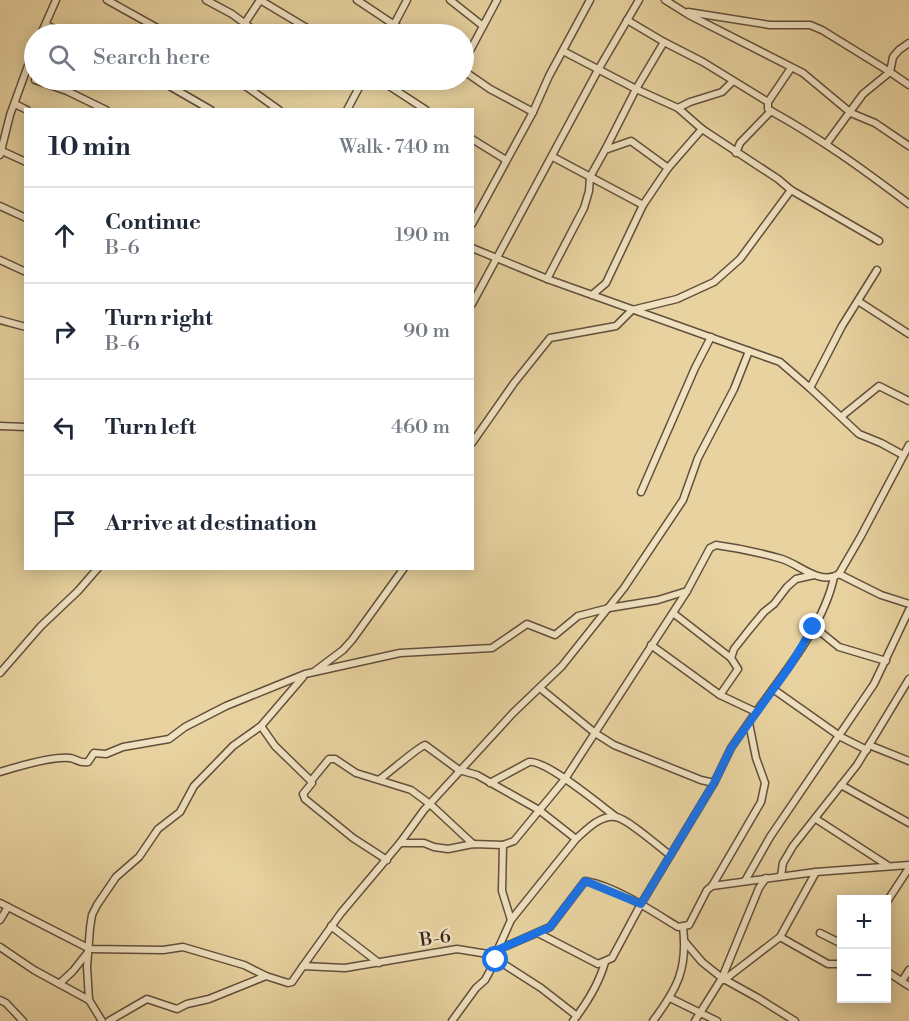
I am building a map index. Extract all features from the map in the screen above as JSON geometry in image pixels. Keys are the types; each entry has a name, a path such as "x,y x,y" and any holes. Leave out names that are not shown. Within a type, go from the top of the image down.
{"street":[{"path":"46,24 56,0"},
{"path":"107,0 150,24"},
{"path":"206,0 245,23 260,0 300,24"},
{"path":"357,0 393,24"},
{"path":"395,24 407,0"},
{"path":"450,0 483,26"},
{"path":"474,43 497,0"},
{"path":"474,220 590,0"},
{"path":"474,301 498,260 598,70 639,0"},
{"path":"665,0 802,73 851,113 875,123 909,146"},
{"path":"684,12 770,25 810,25 822,30 909,85"},
{"path":"627,20 703,62 768,102"},
{"path":"547,279 584,208 590,177 636,89 664,42"},
{"path":"827,144 863,94 890,72 893,57 909,42"},
{"path":"563,51 678,108 702,129 778,179 790,190 879,241"},
{"path":"791,68 768,102 768,109 852,160 909,204"},
{"path":"474,78 533,112"},
{"path":"24,80 10,115 1,153 24,161"},
{"path":"678,108 722,92 733,81"},
{"path":"64,90 102,108"},
{"path":"176,90 208,108"},
{"path":"251,90 276,108"},
{"path":"348,108 358,90"},
{"path":"395,90 423,108"},
{"path":"15,104 24,108"},
{"path":"736,153 741,143 771,111"},
{"path":"592,295 606,284 643,205 668,168 702,129"},
{"path":"474,140 506,160"},
{"path":"605,150 631,141 668,168"},
{"path":"553,157 643,205"},
{"path":"474,440 514,382 550,338 616,326 633,310 677,298 714,282 740,259 790,190"},
{"path":"0,206 24,217"},
{"path":"474,249 547,279 780,362 860,434 903,455"},
{"path":"0,260 24,271"},
{"path":"810,388 842,326 878,270"},
{"path":"858,301 909,334"},
{"path":"0,320 24,326"},
{"path":"641,492 695,368 711,337"},
{"path":"0,903 90,949 163,950 183,947 244,965 266,976 291,982 332,926 430,804 459,770 580,645 609,608 683,500 698,458 734,389 749,351"},
{"path":"842,416 879,386 909,401"},
{"path":"0,426 24,427"},
{"path":"538,933 598,963 612,958 641,904 714,783 731,748 790,666 813,627 831,592 836,576 861,537 909,446"},
{"path":"400,843 424,843 448,849 473,844 503,845 514,841 565,778 687,591 710,548 716,545 784,560 814,575"},
{"path":"0,673 41,626 96,570"},
{"path":"102,1021 89,1000 87,967 90,928 92,915 116,877 139,857 158,829 180,812 194,786 233,746 261,726 309,674 343,650 403,570"},
{"path":"731,658 734,649 749,630 796,579 814,575 836,576 881,596 909,604"},
{"path":"0,772 57,759 71,758 83,764 88,762 94,753 105,754 123,747 170,739 185,727 226,706 309,674 400,653 492,648 526,624 555,635 578,616 658,600 687,591"},
{"path":"745,881 770,837 874,684 909,610"},
{"path":"673,613 731,658 738,669 720,695"},
{"path":"813,627 839,647 886,661"},
{"path":"651,645 720,695 756,712"},
{"path":"781,876 787,855 868,747 909,679"},
{"path":"540,688 595,733 625,749 701,780 714,783"},
{"path":"772,689 840,737 909,761"},
{"path":"605,962 601,977 575,1018 541,988 488,954 550,927 585,881 641,904 678,927 688,925 761,802 764,793 765,783 756,758 749,723"},
{"path":"261,726 275,746 311,780"},
{"path":"380,779 423,744 459,770 477,775 539,810 576,839"},
{"path":"387,860 353,838 305,799 303,795 312,783 311,780 331,758 357,774 411,790 430,804 473,844"},
{"path":"490,783 533,761 565,778 670,855"},
{"path":"841,785 909,823"},
{"path":"498,949 511,920 576,839 588,827 605,819 616,817"},
{"path":"816,819 888,866"},
{"path":"503,845 502,891 511,920"},
{"path":"712,886 816,872 909,866"},
{"path":"891,895 909,866"},
{"path":"723,979 780,937 816,872"},
{"path":"694,1021 723,979 759,888 766,878"},
{"path":"0,920 8,908"},
{"path":"332,926 379,963"},
{"path":"653,1021 670,998 682,974 685,942 683,927"},
{"path":"820,933 837,942"},
{"path":"780,937 828,964 837,964"},
{"path":"685,942 702,962 723,979 795,1021"},
{"path":"0,947 34,970 89,1000"},
{"path":"59,984 73,971 90,949"},
{"name":"B-6","path":"303,966 345,968 457,949 488,954"},
{"path":"452,1021 476,988 485,980 496,960"},
{"path":"902,981 909,970"},
{"path":"891,974 909,986"},
{"path":"109,1021 147,999 177,1009 266,976"},
{"path":"670,998 717,1021"},
{"path":"0,1000 6,1003 23,1021"}],"route":[{"path":"496,960 488,954 550,927 585,881 641,904 714,783 731,748 790,666 813,627"}]}
